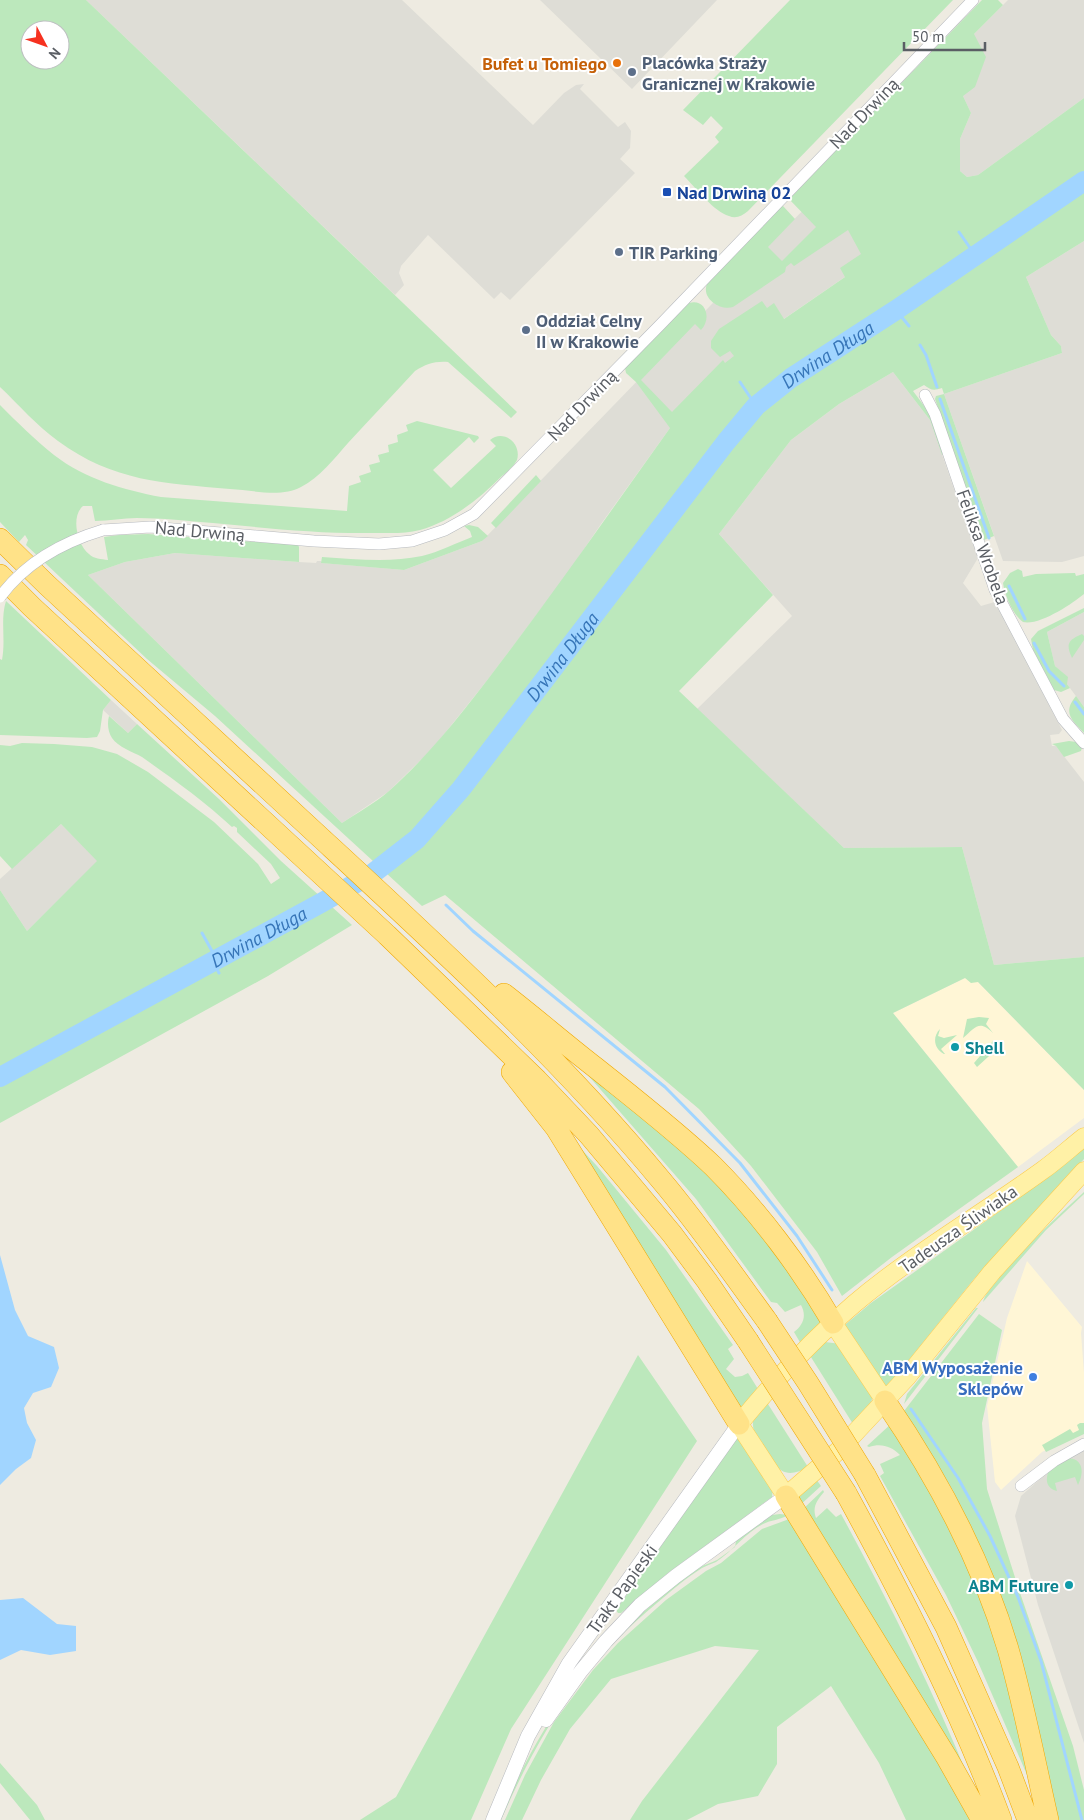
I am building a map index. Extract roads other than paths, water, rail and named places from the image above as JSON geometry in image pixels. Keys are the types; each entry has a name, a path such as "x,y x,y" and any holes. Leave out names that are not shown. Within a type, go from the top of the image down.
{"highway":[{"path":"0,539 47,585 408,918 545,1050 630,1143 662,1182 767,1321 865,1475 946,1627 1004,1758 1028,1820"},
{"path":"0,575 387,935 537,1080 595,1142 672,1234 748,1341 846,1493 885,1564 949,1695 1001,1820"},
{"path":"408,918 642,1105 707,1161 734,1188 764,1224 812,1289 833,1323"},
{"path":"436,982 533,1097 556,1128 739,1424"},
{"path":"885,1401 903,1427 958,1524 987,1591 1008,1649 1048,1820"},
{"path":"786,1496 947,1758 982,1820"}],"main road":[{"name":"Tadeusza Śliwiaka","path":"739,1424 807,1348 855,1303 903,1267 1044,1169 1084,1137"},
{"path":"739,1424 786,1496 838,1451 885,1401 1014,1247 1084,1171"},
{"path":"833,1323 885,1401"}],"street":[{"name":"Nad Drwiną","path":"0,598 20,575 51,551 86,535 103,530 150,527 314,541 379,544 412,541 445,530 474,514 660,325 973,0"},
{"name":"Feliksa Wrobela","path":"925,395 938,420 996,590 1063,719 1084,743"},
{"name":"Trakt Papieski","path":"493,1820 528,1736 569,1663 739,1424"},
{"path":"1021,1486 1054,1460 1084,1444"},
{"name":"Trakt Papieski","path":"518,1762 581,1671 606,1640 640,1605 676,1576 786,1496"}],"water":[{"path":"0,1255 15,1310 28,1336 54,1347 59,1368 51,1387 33,1393 24,1408 27,1423 36,1440 31,1458 16,1469 0,1485"},
{"path":"23,1598 57,1624 76,1626 76,1651 50,1655 21,1650 0,1660 0,1600"}],"waterway":[{"name":"Drwina Długa","path":"0,1077 372,874 417,839 461,789 726,442 756,406 791,378 896,310 1084,181"},
{"path":"959,232 975,255"},
{"path":"896,310 909,326"},
{"path":"920,345 926,355 937,387"},
{"path":"740,382 756,406"},
{"path":"940,399 989,538"},
{"path":"1009,586 1025,619"},
{"path":"1034,643 1049,671 1064,686"},
{"path":"1075,702 1084,714"},
{"path":"446,905 473,931 665,1087 740,1163 797,1236 832,1290"},
{"path":"202,933 217,960"},
{"path":"213,962 219,973"},
{"path":"911,1409 958,1478 990,1536 1018,1597 1041,1661 1082,1820"}],"place":[{"name":"Bufet u Tomiego","path":"617,63"},
{"name":"Placówka Straży Granicznej w Krakowie","path":"632,72"},
{"name":"Nad Drwiną 02","path":"667,192"},
{"name":"TIR Parking","path":"619,252"},
{"name":"Oddział Celny II w Krakowie","path":"526,330"},
{"name":"Shell","path":"955,1047"},
{"name":"ABM Wyposażenie Sklepów","path":"1033,1377"},
{"name":"ABM Future","path":"1069,1585"}]}
